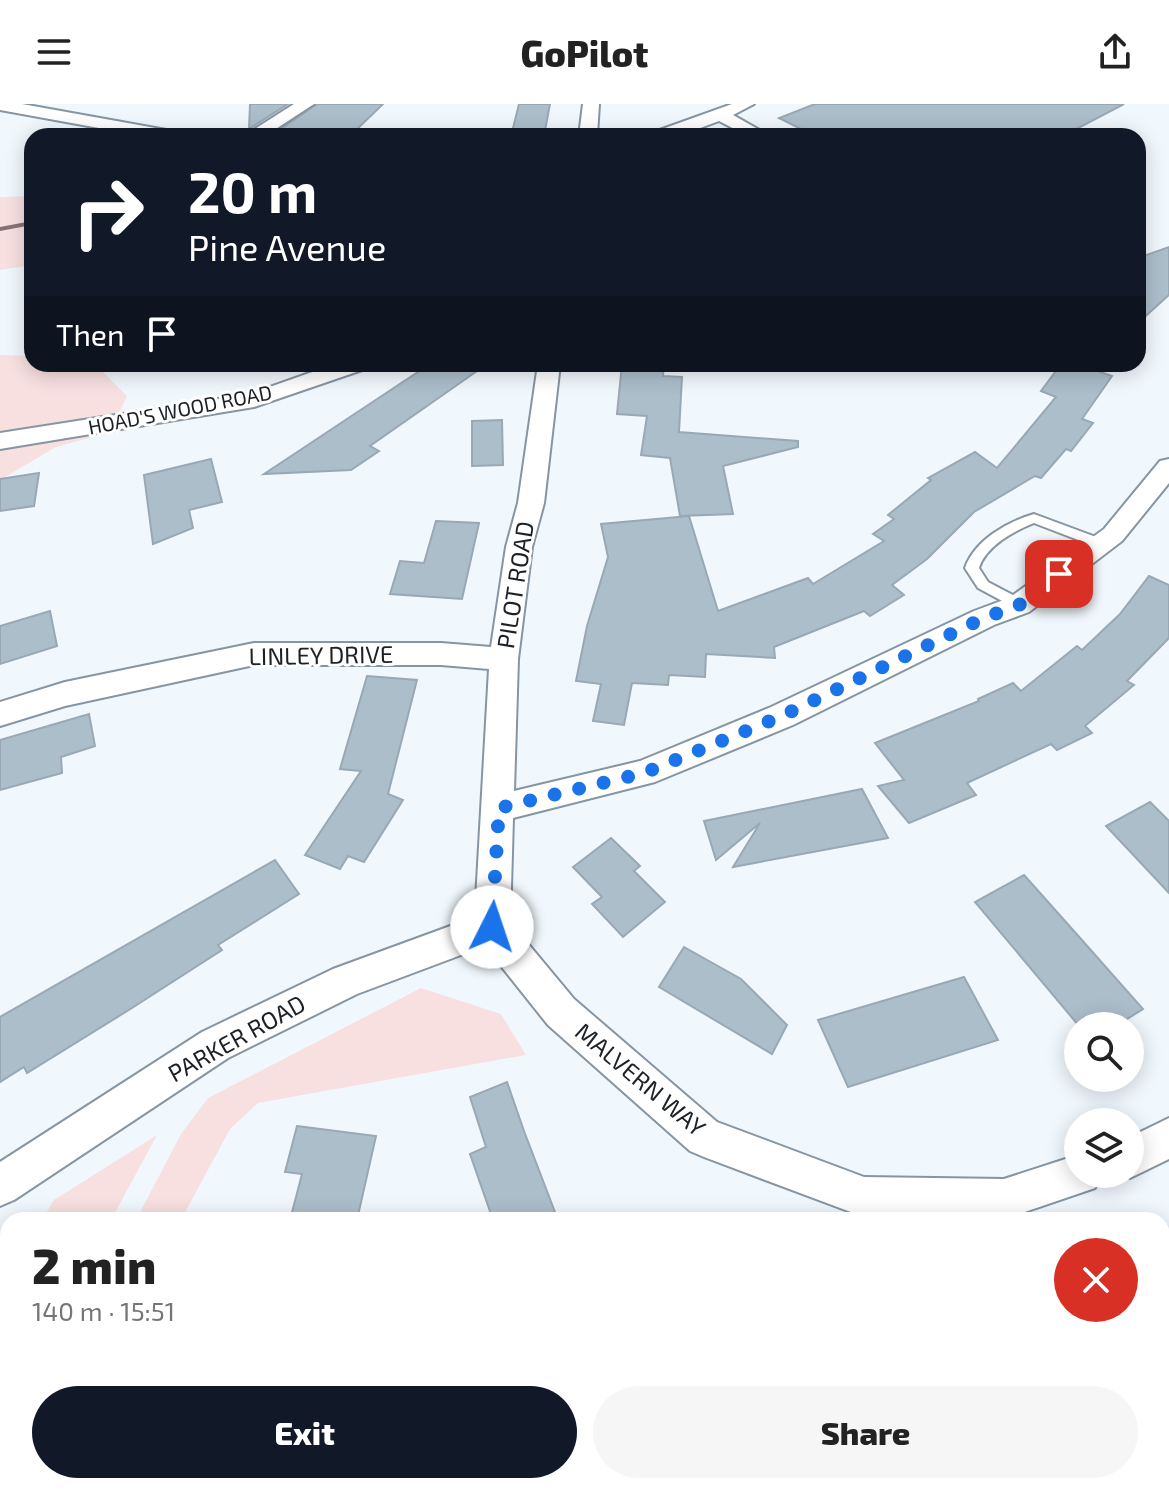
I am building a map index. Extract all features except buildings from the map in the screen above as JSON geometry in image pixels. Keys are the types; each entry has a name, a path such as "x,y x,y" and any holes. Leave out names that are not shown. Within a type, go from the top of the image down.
{"street":[{"path":"266,128 306,104"},
{"path":"589,128 591,104"},
{"path":"683,128 746,104"},
{"path":"0,105 128,128"},
{"path":"720,115 745,128"},
{"name":"HOAD'S WOOD ROAD","path":"0,441 254,400 334,372"},
{"name":"PILOT ROAD","path":"499,808 504,659 519,547 531,503 548,372"},
{"path":"492,927 499,808 644,773 782,716 984,618 1019,605 1113,535 1169,467"},
{"name":"LINLEY DRIVE","path":"0,714 65,694 254,654 441,654 504,659"},
{"name":"PARKER ROAD","path":"0,1186 215,1045 346,981 492,927"},
{"name":"MALVERN WAY","path":"492,927 561,1012 704,1137 864,1208 1004,1199 1064,1180"},
{"path":"1144,1151 1169,1138"}],"lane":[{"path":"1019,605 983,585 972,568 977,553 1024,520 1034,518 1099,543"}],"shaded area":[{"path":"24,196 24,266 0,270 0,197"},
{"path":"0,355 24,356 24,372 103,372 127,396 119,413 93,437 56,447 0,480"},
{"path":"421,988 501,1014 526,1055 258,1103 230,1129 185,1212 140,1212 181,1134 208,1098"},
{"path":"157,1135 115,1212 47,1212 54,1200"}],"waterway":[{"path":"0,229 24,224"}],"route":[{"path":"492,927 499,808 644,773 782,716 984,618 1019,605 1059,574"}]}
